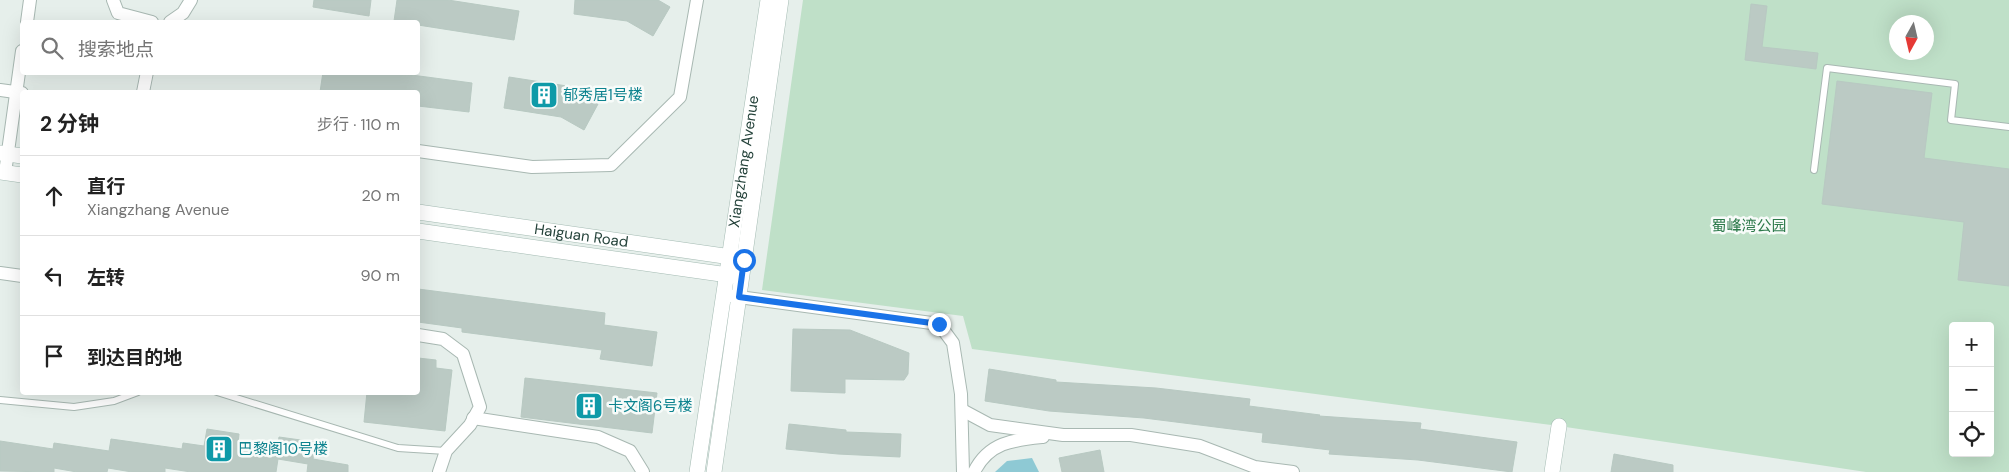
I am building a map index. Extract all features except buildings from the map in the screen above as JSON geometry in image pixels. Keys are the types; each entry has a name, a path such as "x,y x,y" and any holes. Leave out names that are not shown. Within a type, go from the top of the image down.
{"street":[{"path":"27,20 30,0"},
{"path":"113,0 118,14 144,20"},
{"path":"173,20 183,13 191,0"},
{"path":"420,151 532,167 611,165 680,97 697,0"},
{"name":"Xiangzhang Avenue","path":"737,258 768,0"},
{"name":"Xiangzhang Avenue","path":"697,472 731,296 782,0"},
{"path":"20,75 10,154 3,172 20,175"},
{"path":"143,90 146,75"},
{"path":"0,90 19,92"},
{"name":"Haiguan Road","path":"420,212 737,258"},
{"name":"Haiguan Road","path":"420,232 734,276"},
{"path":"0,274 20,276"},
{"path":"731,296 939,324 952,343 961,394 963,472"},
{"name":"Xiangzhang Avenue","path":"714,472 731,296"},
{"path":"420,335 443,339 463,354 480,406 470,425 446,451 439,472"},
{"path":"962,410 990,426 1063,435"},
{"path":"474,418 598,437 630,451 643,472"},
{"path":"1552,472 1559,426"},
{"path":"974,472 982,458 1008,441 1063,435 1131,435 1200,446 1255,468 1293,472"}],"lane":[{"path":"1814,170 1827,68 1955,84 1951,120 2009,127"},
{"path":"0,400 74,407 114,401 130,395"},
{"path":"227,395 398,448 446,451"}],"green space":[{"name":"蜀峰湾公园","path":"803,0 2009,0 2009,472 1866,472 1559,426 972,349 963,316 762,290"}],"water":[{"path":"1032,458 1039,472 995,472 1007,461"}],"place":[{"name":"郁秀居1号楼","path":"544,95"},
{"name":"卡文阁6号楼","path":"589,406"},
{"name":"巴黎阁10号楼","path":"219,449"}],"route":[{"path":"744,260 739,297 939,324"}]}
